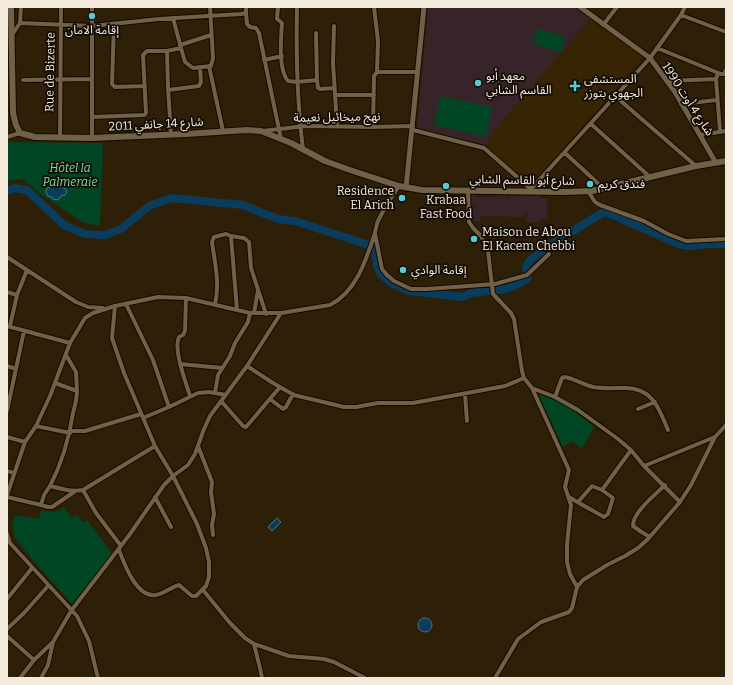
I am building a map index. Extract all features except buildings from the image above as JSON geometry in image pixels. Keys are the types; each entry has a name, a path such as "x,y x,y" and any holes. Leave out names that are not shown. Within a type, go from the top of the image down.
{"main road":[{"path":"11,7 13,108 16,125 20,133"},
{"name":"شارع 14 جانفي 2011","path":"20,133 30,136 92,138 247,130 262,131 325,160 408,188"},
{"name":"شارع أبو القاسم الشابي","path":"408,188 588,191 651,178 696,166 726,161"}],"street":[{"path":"12,35 20,23 21,7"},
{"name":"Rue de Bizerte","path":"60,7 60,138"},
{"path":"92,7 92,138"},
{"path":"173,18 186,63 193,68 211,66 213,62 210,7"},
{"path":"246,7 247,24 250,27 256,28 259,33 281,139"},
{"path":"278,7 277,19 281,22 283,75 290,82 317,80"},
{"path":"297,7 296,50 300,127 303,149"},
{"path":"372,127 374,76 377,72 378,41 374,7"},
{"path":"408,188 424,7"},
{"path":"603,25 617,7"},
{"path":"532,190 650,58 681,15 685,7"},
{"name":"شارع 4 أوت 1990","path":"582,8 603,25 650,58 667,81 716,163"},
{"path":"20,23 61,26 92,26 246,13"},
{"path":"681,15 726,32"},
{"path":"114,24 112,84 115,87 145,86"},
{"path":"334,26 334,88 337,126"},
{"path":"316,33 318,88 334,88"},
{"path":"92,117 146,113 144,53 149,51 167,51 211,35"},
{"path":"657,48 718,73 723,74 726,70"},
{"path":"167,51 171,135"},
{"path":"264,60 282,56"},
{"path":"209,66 223,131"},
{"path":"168,90 199,86 201,82 200,68"},
{"path":"377,72 418,72"},
{"path":"718,73 716,79 720,131"},
{"path":"23,80 91,79"},
{"path":"667,81 716,79"},
{"path":"335,95 374,94"},
{"path":"615,96 696,166"},
{"path":"681,104 717,100"},
{"path":"591,124 651,178"},
{"name":"نهج ميخائيل نعيمة","path":"262,131 300,127 337,126 413,128 484,148 532,190"},
{"path":"700,135 726,130"},
{"path":"7,137 20,133"},
{"path":"564,153 603,188"},
{"path":"154,446 83,490 74,492 52,506 48,507 7,496 25,442 36,426 55,383 70,343 85,318 93,313 114,306 158,297 186,298 252,313 266,314 324,307 335,302 345,294 354,281 364,264 380,218 399,186"},
{"path":"468,190 469,222 481,236 488,251 493,294 511,313 514,320 520,366 524,378 532,388 568,467 569,473 565,487 570,510 567,562 570,574 577,587"},
{"path":"588,191 595,202 600,205 644,221 678,239 693,241 726,239"},
{"path":"375,233 382,269 387,275 403,286 411,289 491,287 526,275 549,254"},
{"path":"215,304 218,291 218,282 212,239 226,234 244,238 249,242 251,268 266,314"},
{"path":"231,236 237,310"},
{"path":"7,257 76,302 88,307 107,309"},
{"path":"28,270 17,295 8,326 70,343"},
{"path":"215,393 217,377 248,322 259,290"},
{"path":"7,292 17,295"},
{"path":"186,298 185,330 178,340 180,364 190,396"},
{"path":"126,304 152,360 169,407"},
{"path":"83,490 120,548 130,578 147,594 156,595 179,585 194,596 203,590 207,583 209,570 206,548 197,524 172,476 154,446 113,341 114,306"},
{"path":"20,678 34,660 53,642 72,611 120,548 155,497 172,476 188,464 198,446 206,424 247,366 281,313"},
{"path":"7,411 24,331"},
{"path":"41,505 44,495 59,470 70,432 77,391 76,372 66,355"},
{"path":"180,364 222,368"},
{"path":"7,366 16,369"},
{"path":"247,366 280,387 306,399 335,405 356,407 372,404 413,403 505,386 524,378"},
{"path":"555,397 562,378 564,377 590,386 636,389 643,391 655,402 668,430"},
{"path":"55,383 77,391"},
{"path":"221,401 244,427 247,426 280,387"},
{"path":"532,388 555,397 578,410 631,450 644,466 665,485 680,502"},
{"path":"36,426 70,432 85,430 142,416 169,407 190,396 204,392 226,395"},
{"path":"270,399 284,409 293,394"},
{"path":"464,394 467,421"},
{"path":"638,409 655,402"},
{"path":"644,466 714,437 726,426"},
{"path":"7,437 25,442"},
{"path":"495,678 518,639 542,622 569,612 572,608 577,587 591,574 638,548 650,537 680,502 691,485 714,437"},
{"path":"198,446 212,482 211,492 214,514 212,525 213,535"},
{"path":"602,490 631,450"},
{"path":"7,471 14,473"},
{"path":"650,537 633,526 634,519 640,510 665,485"},
{"path":"50,486 74,492"},
{"path":"568,496 578,502 604,517 607,516 613,498 602,490 592,486 578,502"},
{"path":"155,497 172,527"},
{"path":"7,533 8,543 77,616 89,641 98,678"},
{"path":"7,599 32,568"},
{"path":"7,629 24,613 48,586"},
{"path":"203,590 230,623 245,638 254,644 289,656 324,659 334,662 365,678"},
{"path":"7,636 34,660"},
{"path":"42,678 48,664 53,642"},
{"path":"254,644 262,678"}],"shaded area":[{"name":"معهد أبو القاسم الشابي","path":"428,7 575,7 591,19 501,122 485,146 417,128"},
{"name":"المستشفى الجهوي بتوزر","path":"591,19 624,39 637,49 642,58 532,185 485,146 501,122"},
{"path":"471,194 475,194 475,197 497,197 498,194 506,194 506,198 512,195 539,195 539,198 547,198 547,218 539,219 539,222 527,222 527,213 524,213 524,217 481,216 480,221 471,221 471,207 475,207 475,205 471,205"}],"green space":[{"path":"537,29 565,36 561,52 533,44"},
{"path":"440,96 492,107 486,137 434,125"},
{"name":"Hôtel la Palmeraie","path":"7,142 103,143 100,226 82,222 35,190 23,179 7,181"},
{"path":"538,393 541,393 569,407 594,427 582,449 572,441 563,447"},
{"path":"64,507 72,518 78,515 83,522 88,521 114,556 78,606 75,607 35,563 15,538 12,525 15,515 39,519 41,510 54,512"}],"water":[{"path":"55,184 59,184 59,187 65,188 67,192 58,200 48,196 46,192 47,188 54,187"},
{"path":"277,518 281,522 272,531 268,527"},
{"path":"425,618 430,620 432,625 430,630 425,632 420,630 418,625 420,620"}],"waterway":[{"path":"7,191 14,188 27,190 64,225 85,234 105,235 121,229 149,206 172,198 243,205 278,219 295,221 373,247 377,266 381,274 391,283 409,291 462,297 471,293 506,289 524,281 528,277 526,267 530,260 552,244 602,213 608,213 679,244 689,246 726,244"}],"place":[{"name":"إقامة الامان","path":"92,16"},
{"name":"معهد أبو القاسم الشابي","path":"478,83"},
{"name":"المستشفى الجهوي بتوزر","path":"575,86"},
{"name":"فندق كريم","path":"590,184"},
{"name":"Krabaa Fast Food","path":"446,186"},
{"name":"Residence El Arich","path":"402,198"},
{"name":"Maison de Abou El Kacem Chebbi","path":"474,239"},
{"name":"إقامة الوادي","path":"403,270"}]}
